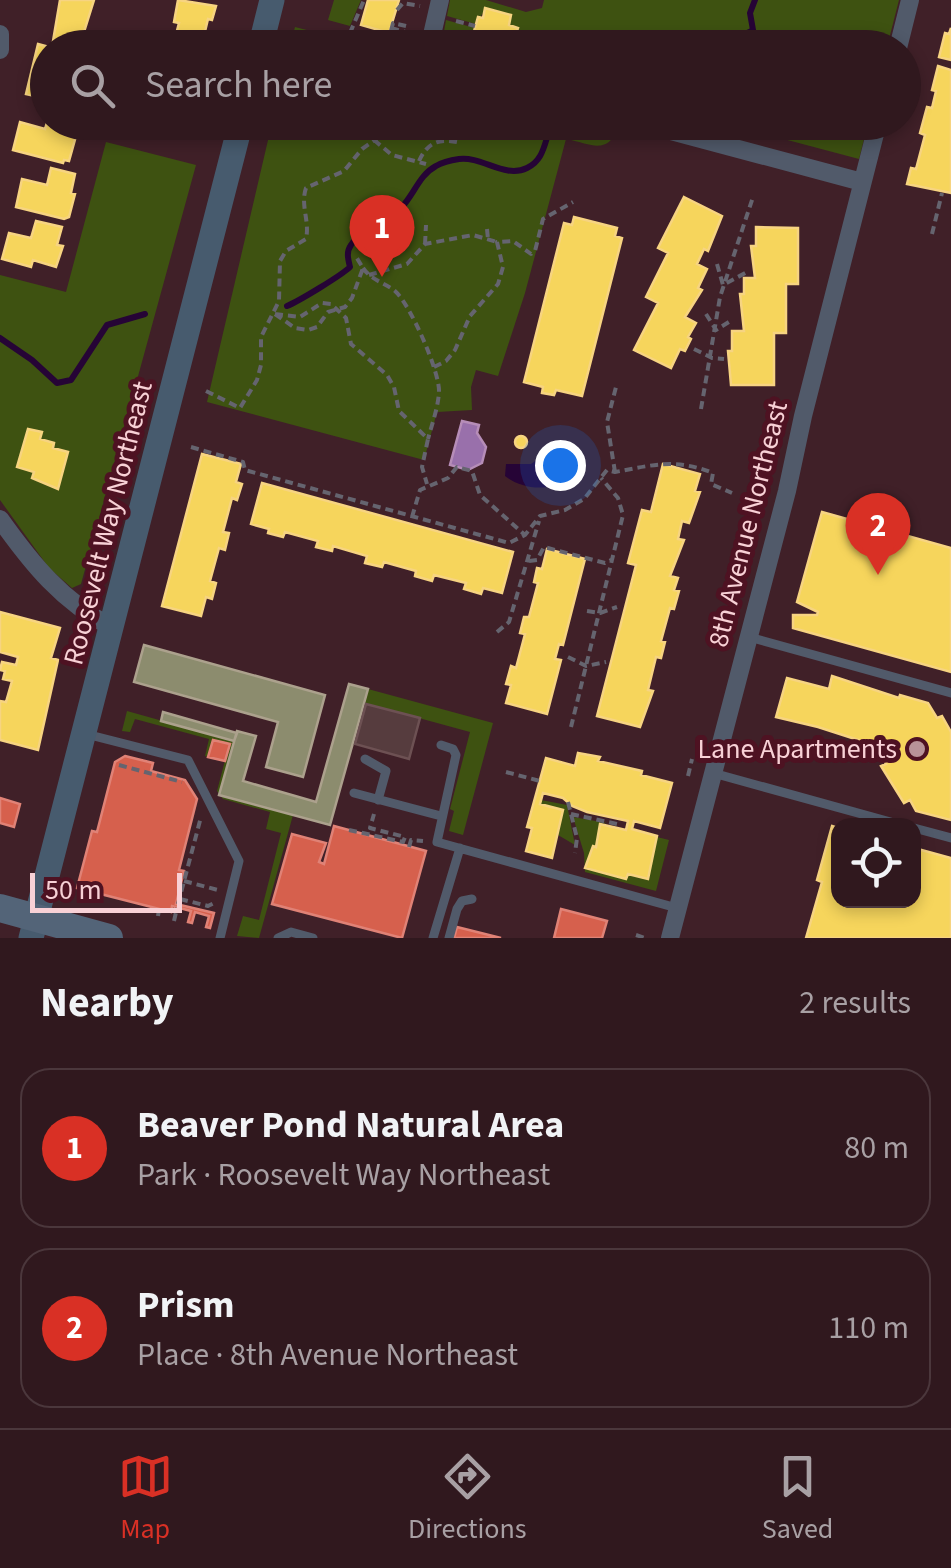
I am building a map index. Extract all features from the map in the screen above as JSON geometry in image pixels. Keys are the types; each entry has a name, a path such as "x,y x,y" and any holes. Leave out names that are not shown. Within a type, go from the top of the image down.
{"main road":[{"path":"264,30 272,0"},
{"name":"Roosevelt Way Northeast","path":"34,928 236,140"},
{"path":"0,908 34,928 102,937"}],"street":[{"path":"433,30 440,0"},
{"path":"902,30 910,0"},
{"path":"0,34 0,50"},
{"path":"702,140 862,182"},
{"name":"8th Avenue Northeast","path":"670,938 873,140"},
{"path":"0,519 55,589 79,609 112,627"}],"lane":[{"path":"749,637 951,693"},
{"path":"84,734 188,760 238,861 220,938"},
{"path":"441,745 453,749 456,755 438,842 678,908"},
{"path":"364,760 386,771 378,800"},
{"path":"713,773 876,818"},
{"path":"354,794 442,816"},
{"path":"921,830 951,838"},
{"path":"433,938 460,848"},
{"path":"448,938 456,909 462,901 472,899"},
{"path":"278,938 291,932 312,938"}],"path":[{"path":"351,30 364,0"},
{"path":"397,10 400,4 415,3"},
{"path":"402,30 410,30"},
{"path":"206,391 240,408 256,380 262,338 275,314 280,290 280,261 286,251 306,239 309,225 302,199 306,188 344,172 374,140 392,156 426,164"},
{"path":"419,161 431,144 440,140 461,142"},
{"path":"932,234 942,193"},
{"path":"701,408 724,285 752,197"},
{"path":"368,275 408,264 426,244 472,235 497,242 513,241 530,254 543,219 573,202"},
{"path":"426,224 426,244"},
{"path":"487,229 488,240"},
{"path":"434,367 446,361 470,316 498,284 504,267 497,242"},
{"path":"355,255 368,275 394,289 402,300 434,367 439,390 422,466 427,484"},
{"path":"718,264 724,285"},
{"path":"275,314 295,328 308,330 317,326 328,312 338,310 352,298 362,268"},
{"path":"724,285 748,271"},
{"path":"275,314 300,317 322,303 331,304 346,318 351,344 387,375 399,411 428,439"},
{"path":"706,314 716,330"},
{"path":"716,330 732,320"},
{"path":"694,348 712,358 724,359"},
{"path":"615,472 607,422 616,387"},
{"path":"192,448 243,462 245,470 509,544 525,535 540,516 574,506 607,470 615,472 669,462 689,464 713,473 711,484 732,494"},
{"path":"412,517 418,494 427,484 448,478 457,468 472,471 480,495 525,535"},
{"path":"571,726 623,515 618,498 601,478"},
{"path":"497,632 509,622 540,516"},
{"path":"526,561 537,560 544,547 605,563 614,559"},
{"path":"587,611 600,613 617,607"},
{"path":"568,657 586,666 606,662"},
{"path":"152,767 126,760 120,767 187,783"},
{"path":"688,776 692,760"},
{"path":"506,772 540,781"},
{"path":"568,802 577,838 575,852"},
{"path":"571,814 617,824 616,828"},
{"path":"174,921 199,821"},
{"path":"349,830 404,837 403,842 375,834"},
{"path":"409,847 410,840 416,841"},
{"path":"184,881 231,893"},
{"path":"178,903 212,904"},
{"path":"158,916 160,909"},
{"path":"636,936 645,938"}],"green space":[{"path":"334,0 361,0 350,26 328,20"},
{"path":"450,0 486,0 526,12 542,8 544,0 899,0 891,30 516,30 509,25 511,15 486,8 476,24 447,16"},
{"path":"446,20 474,30 444,30"},
{"path":"268,140 566,140 525,293 498,376 476,370 471,387 472,410 437,412 424,460 207,402"},
{"path":"570,140 611,140 593,145"},
{"path":"787,140 864,140 859,159"},
{"path":"106,142 196,165 81,584 72,588 49,568 0,500 0,275 66,292"},
{"path":"368,689 493,723 463,835 449,831 454,811 450,809 470,732 364,703"},
{"path":"127,711 234,741 220,795 217,791 229,745 213,740 208,757 205,756 209,739 135,719 130,732 122,731"},
{"path":"220,795 293,815 259,938 237,936 243,916 259,920 281,833 266,829 270,812"},
{"path":"541,800 567,805 575,845 558,835 563,810 540,804"},
{"path":"573,817 607,823 600,824 596,847 592,846 585,868 626,879 628,874 648,879 657,837 669,840 656,891 585,872 584,853"}],"shaded area":[{"path":"555,447 565,448 574,460 571,471 556,484 535,487 505,476 506,464 531,464"}],"building: Homes":[{"path":"60,0 94,0 85,30 55,30"},
{"path":"178,0 216,6 205,30 177,30 179,23 174,22"},
{"path":"368,0 399,0 390,30 361,25"},
{"path":"485,8 511,15 509,25 518,28 474,30 478,17 483,18"},
{"path":"951,28 951,60 939,57 945,33 949,34"},
{"path":"938,66 951,70 951,193 907,184 911,168 916,169 925,135 921,129 936,91 932,90"},
{"path":"20,122 30,125 30,140 75,140 69,161 63,163 13,150"},
{"path":"51,168 75,174 71,193 75,194 69,217 64,219 16,207 22,179 47,185"},
{"path":"684,197 722,216 708,251 704,249 697,264 707,269 698,288 702,290 685,317 696,323 688,337 691,339 685,351 680,349 671,368 634,350 658,303 646,297 668,253 658,248"},
{"path":"574,217 617,228 615,236 622,238 582,396 556,390 554,395 542,393 543,387 524,382 564,223 572,225"},
{"path":"36,221 62,227 57,245 63,246 56,267 33,260 31,267 2,259 9,233 31,238"},
{"path":"756,227 798,228 798,284 786,284 786,333 774,333 774,385 731,385 728,351 732,351 732,331 744,331 740,294 744,294 744,278 755,278 751,246 756,246"},
{"path":"28,429 42,432 40,439 68,452 58,489 32,478 34,472 17,467"},
{"path":"521,436 527,442 521,448 515,442"},
{"path":"202,454 241,464 236,482 242,484 237,500 232,498 223,532 229,533 225,550 219,548 210,581 216,583 212,599 206,597 201,616 162,606"},
{"path":"663,464 700,474 695,491 700,492 689,523 682,521 678,539 684,540 670,576 678,578 674,590 679,591 674,609 670,608 661,641 665,642 661,658 656,657 648,690 653,691 640,727 597,716 636,565 628,563 642,510 651,512"},
{"path":"262,483 513,552 502,593 483,588 481,594 464,589 466,583 434,575 432,581 415,576 416,571 384,562 382,567 365,563 367,556 333,546 332,551 316,547 318,541 285,532 283,537 268,533 269,529 251,524"},
{"path":"822,512 951,548 951,672 793,628 793,615 818,612 797,602"},
{"path":"547,549 585,559 563,645 559,644 555,659 561,660 547,714 506,703 511,685 506,684 511,666 516,668 525,634 520,633 524,617 529,617 538,583 534,582 537,568 542,569"},
{"path":"0,612 60,628 51,658 58,660 38,750 0,740 0,701 6,702 12,681 3,679 5,671 0,670 2,662 16,665 18,657 0,652"},
{"name":"Lane Apartments","path":"832,676 899,698 900,695 928,703 937,718 942,716 951,732 951,820 916,811 910,800 904,803 881,766 886,764 879,753 883,748 776,717 787,678 829,689"},
{"path":"578,753 672,783 660,828 634,821 632,829 657,836 648,879 628,874 626,879 585,868 593,846 596,847 600,824 626,830 628,821 587,812 563,798 543,793 540,804 563,810 552,858 526,851 532,828 527,827 546,758 575,766"},
{"path":"831,830 831,908 921,908 921,850 951,858 951,938 806,938 822,882 817,880"}],"building: Shops":[{"path":"213,740 230,744 225,761 208,757"},
{"path":"125,756 153,763 151,771 185,780 197,799 179,870 184,871 176,904 214,913 210,928 206,927 209,916 195,912 192,923 188,922 191,911 172,906 171,912 77,888 115,762"},
{"path":"0,798 20,804 14,827 0,823"},
{"path":"334,826 426,851 402,938 272,904 292,834 326,843 319,862 324,864"},
{"path":"561,909 607,921 602,938 554,938"},
{"path":"457,927 501,938 454,938"}],"building: Offices":[{"path":"462,421 479,425 477,433 486,447 482,463 468,470 450,465"}],"building: Industry":[{"path":"144,645 325,695 303,777 266,767 278,722 134,682"},
{"path":"349,684 368,689 330,825 219,795 237,731 256,736 243,781 316,802"},
{"path":"163,712 237,733 234,741 161,721"}],"building: Other":[{"path":"366,704 420,718 409,759 355,744"}],"waterway":[{"path":"753,30 750,13 755,0"},
{"path":"287,306 350,267 348,250 355,239 401,208 430,170 468,159 519,171 533,164 546,140"},
{"path":"0,338 57,383 71,380 107,325 145,314"}],"place":[{"name":"Beaver Pond Natural Area","path":"382,277"},
{"name":"Prism","path":"878,575"},
{"name":"Lane Apartments","path":"917,749"}]}
